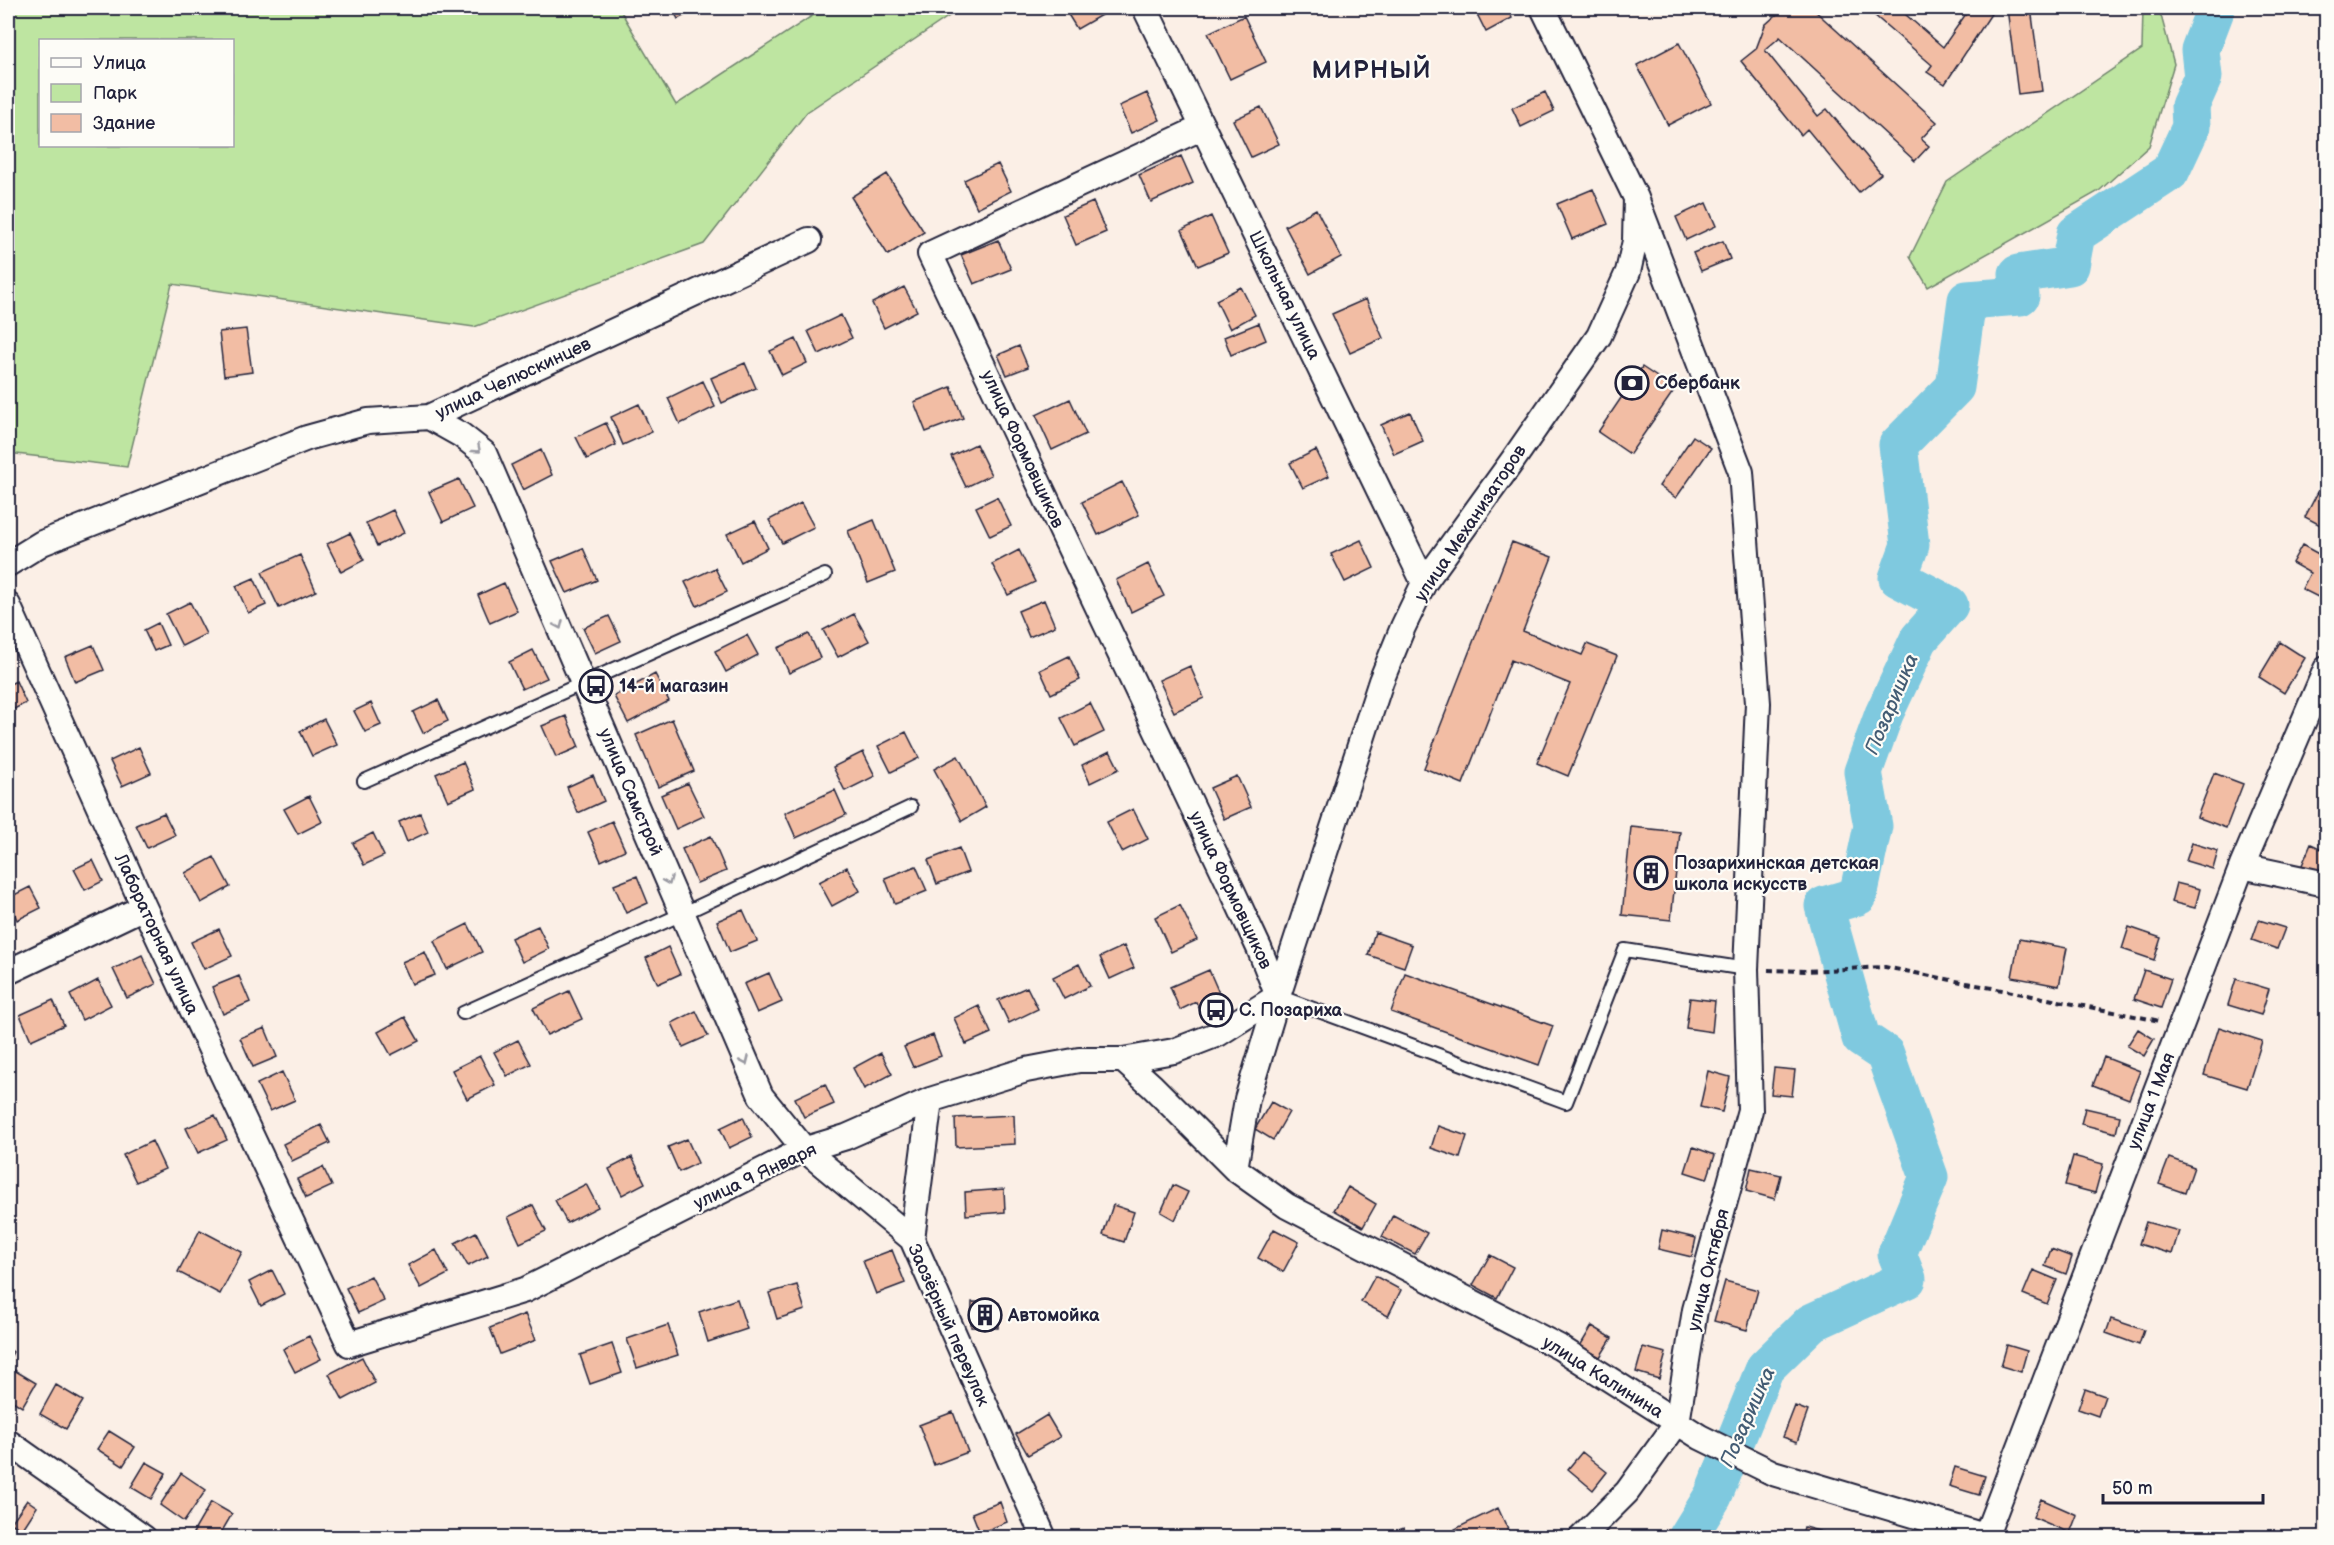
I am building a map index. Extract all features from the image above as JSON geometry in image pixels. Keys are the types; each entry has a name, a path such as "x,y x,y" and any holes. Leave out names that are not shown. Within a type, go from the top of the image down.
{"street":[{"name":"Школьная улица","path":"1145,8 1424,583"},
{"name":"улица Механизаторов","path":"1235,1169 1247,1100 1278,996 1382,681 1403,627 1424,583 1599,336 1628,272 1635,241 1636,198 1543,8"},
{"name":"улица Формовщиков","path":"1203,127 930,254 1259,948 1278,996"},
{"name":"улица Октября","path":"1581,1538 1627,1492 1677,1423 1695,1310 1750,1110 1746,969 1758,703 1741,472 1636,198"},
{"name":"улица Челюскинцев","path":"8,564 42,543 308,438 368,421 429,417 809,240"},
{"name":"улица Самстрой","path":"429,417 461,435 484,453 761,1096 806,1150"},
{"name":"Лабораторная улица","path":"8,605 144,907 313,1268 359,1341"},
{"name":"улица 1 Мая","path":"1987,1537 2242,866 2326,669"},
{"path":"2242,866 2326,884"},
{"path":"8,972 144,907"},
{"name":"улица 9 Января","path":"359,1341 525,1290 806,1150 846,1137 930,1100 1026,1070 1079,1060 1123,1060 1174,1051 1218,1034 1278,996"},
{"name":"улица Калинина","path":"1123,1060 1235,1169 1287,1206 1559,1347 1700,1437 1773,1473 1987,1537"},
{"path":"912,1239 930,1100"},
{"name":"Заозёрный переулок","path":"806,1150 912,1239 1044,1538"},
{"path":"8,1442 144,1538"}],"lane":[{"path":"364,781 825,575"},
{"path":"463,1013 911,807"},
{"path":"1278,996 1566,1102 1625,950 1746,969"}],"path":[{"path":"1746,969 1805,971 1885,967 2181,1025"}],"green space":[{"path":"8,8 619,8 676,105 824,8 961,8 807,112 704,244 474,327 172,284 127,467 8,453"},
{"path":"2143,8 2159,8 2174,64 2149,146 2099,191 1928,287 1910,257 1947,182 2142,49"}],"building":[{"path":"672,8 698,8 678,19"},
{"path":"1064,8 1109,8 1110,10 1077,29"},
{"path":"1474,8 1506,8 1512,18 1486,32"},
{"path":"1784,8 1815,8 1813,9 1937,122 1921,139 1929,146 1915,161 1780,37 1765,50 1818,116 1827,109 1881,174 1859,192 1807,129 1801,135 1741,61 1756,49 1765,25"},
{"path":"1866,8 1898,8 1943,47 1970,8 1981,8 1991,14 1945,84 1927,72 1932,65"},
{"path":"2007,8 2031,8 2042,91 2018,94"},
{"path":"1244,16 1266,62 1230,79 1208,33"},
{"path":"1679,43 1711,103 1668,125 1637,65"},
{"path":"1545,92 1554,111 1521,127 1512,108"},
{"path":"1147,93 1160,120 1131,133 1119,106"},
{"path":"1261,107 1279,144 1251,157 1233,120"},
{"path":"1181,156 1193,183 1151,202 1139,175"},
{"path":"998,164 1011,191 977,208 964,180"},
{"path":"887,174 924,232 888,255 851,197"},
{"path":"1593,189 1608,224 1572,239 1557,204"},
{"path":"1093,202 1106,232 1076,245 1063,215"},
{"path":"1706,203 1716,226 1686,240 1676,217"},
{"path":"1316,209 1341,257 1310,274 1285,226"},
{"path":"1211,216 1228,253 1198,266 1182,230"},
{"path":"998,240 1011,269 974,284 961,255"},
{"path":"1723,241 1730,259 1701,271 1693,253"},
{"path":"904,287 917,311 884,328 872,303"},
{"path":"1241,287 1255,315 1230,329 1216,300"},
{"path":"1366,299 1383,338 1350,353 1332,314"},
{"path":"841,315 852,338 819,354 808,331"},
{"path":"1259,323 1266,340 1231,355 1224,337"},
{"path":"246,329 252,372 224,376 219,332"},
{"path":"796,339 807,363 782,375 770,351"},
{"path":"1019,346 1028,367 1007,375 998,355"},
{"path":"745,363 756,388 722,403 711,378"},
{"path":"1642,367 1675,389 1630,454 1598,432"},
{"path":"703,381 715,407 680,424 668,398"},
{"path":"951,387 963,418 926,432 914,402"},
{"path":"1070,399 1086,434 1052,450 1036,415"},
{"path":"639,404 652,432 623,445 611,417"},
{"path":"1410,412 1423,441 1394,454 1381,425"},
{"path":"606,423 616,445 587,459 576,437"},
{"path":"1693,436 1711,448 1676,498 1659,486"},
{"path":"976,444 991,475 966,487 951,456"},
{"path":"541,450 552,475 523,490 511,465"},
{"path":"1316,450 1329,476 1303,488 1290,463"},
{"path":"459,479 473,508 443,522 429,492"},
{"path":"1122,482 1139,515 1098,535 1082,502"},
{"path":"2318,492 2326,497 2326,528 2305,517"},
{"path":"997,497 1011,526 990,536 976,507"},
{"path":"801,503 814,527 782,543 769,520"},
{"path":"393,510 404,533 377,546 366,523"},
{"path":"874,520 895,572 868,583 848,531"},
{"path":"755,521 768,548 741,562 727,534"},
{"path":"350,533 364,560 341,572 327,544"},
{"path":"1361,540 1374,568 1345,582 1331,554"},
{"path":"1512,542 1552,557 1523,631 1582,655 1587,644 1617,656 1568,776 1537,763 1570,684 1511,660 1463,784 1424,768"},
{"path":"2302,545 2326,558 2326,601 2302,589 2310,573 2292,563"},
{"path":"583,548 597,580 567,593 552,561"},
{"path":"1019,550 1035,582 1008,595 992,564"},
{"path":"300,555 316,591 279,608 262,572"},
{"path":"1148,564 1164,596 1131,612 1116,580"},
{"path":"715,568 727,592 697,606 685,582"},
{"path":"254,578 266,605 248,613 236,586"},
{"path":"504,583 517,611 490,623 478,595"},
{"path":"1044,600 1055,626 1029,637 1018,611"},
{"path":"190,602 206,634 182,646 166,614"},
{"path":"854,614 869,641 838,657 823,630"},
{"path":"609,616 621,641 595,653 583,628"},
{"path":"158,623 168,645 154,651 144,630"},
{"path":"809,634 820,658 789,673 778,648"},
{"path":"747,635 758,655 726,672 715,651"},
{"path":"2280,642 2305,658 2284,693 2259,677"},
{"path":"93,645 104,670 75,682 65,657"},
{"path":"533,650 547,678 522,689 509,662"},
{"path":"1069,656 1080,680 1051,694 1040,670"},
{"path":"1190,666 1204,698 1174,712 1159,680"},
{"path":"655,674 669,701 628,723 614,696"},
{"path":"16,681 26,703 8,712 8,685"},
{"path":"438,700 448,721 423,733 413,712"},
{"path":"371,703 381,725 365,732 354,711"},
{"path":"1090,703 1104,732 1075,746 1061,718"},
{"path":"566,716 579,747 556,757 542,726"},
{"path":"324,719 337,745 312,756 300,731"},
{"path":"672,719 694,771 658,787 636,735"},
{"path":"906,732 919,758 891,772 878,746"},
{"path":"139,747 151,773 122,786 110,761"},
{"path":"1110,751 1119,769 1090,783 1082,765"},
{"path":"863,752 875,776 845,791 833,767"},
{"path":"958,756 986,807 962,821 934,769"},
{"path":"463,762 475,789 448,801 436,774"},
{"path":"2214,773 2243,784 2226,828 2197,817"},
{"path":"593,775 604,801 578,813 567,787"},
{"path":"1237,776 1251,807 1224,819 1210,788"},
{"path":"688,783 704,816 676,829 661,795"},
{"path":"835,790 846,815 796,838 785,813"},
{"path":"309,796 322,822 298,834 284,809"},
{"path":"1133,809 1148,839 1122,852 1107,822"},
{"path":"164,813 175,835 147,848 136,825"},
{"path":"420,813 428,832 407,842 399,822"},
{"path":"612,821 625,850 601,861 588,832"},
{"name":"Позарихинская детская школа искусств","path":"1631,827 1680,832 1671,920 1622,915"},
{"path":"373,833 384,856 364,865 353,843"},
{"path":"711,836 726,871 697,883 682,849"},
{"path":"2192,843 2218,851 2213,869 2186,861"},
{"path":"2311,844 2326,851 2326,875 2302,865"},
{"path":"959,848 968,872 937,884 928,860"},
{"path":"214,857 230,887 201,903 185,873"},
{"path":"93,860 103,881 85,890 74,869"},
{"path":"916,866 927,891 895,904 885,878"},
{"path":"847,867 860,891 832,906 819,882"},
{"path":"637,876 648,903 626,913 614,885"},
{"path":"2176,883 2200,889 2195,908 2171,902"},
{"path":"30,887 41,908 17,920 8,898"},
{"path":"1180,905 1197,940 1171,952 1155,917"},
{"path":"743,910 757,941 730,952 717,921"},
{"path":"2259,920 2285,928 2277,949 2252,940"},
{"path":"468,924 482,952 447,969 434,941"},
{"path":"538,926 549,949 522,962 511,938"},
{"path":"2129,927 2161,938 2154,960 2122,949"},
{"path":"219,929 232,956 204,969 191,942"},
{"path":"1375,932 1412,945 1404,967 1368,955"},
{"path":"2019,939 2067,948 2059,986 2012,977"},
{"path":"1124,946 1134,968 1110,979 1100,957"},
{"path":"668,947 680,974 658,984 646,958"},
{"path":"425,952 435,975 412,984 402,962"},
{"path":"142,955 156,984 127,998 113,969"},
{"path":"1079,964 1090,986 1064,999 1053,977"},
{"path":"1209,970 1223,1002 1201,1012 1196,1002 1180,1010 1170,987"},
{"path":"2144,970 2171,979 2161,1008 2134,999"},
{"path":"769,973 782,1002 757,1013 744,984"},
{"path":"1405,973 1553,1026 1539,1065 1391,1012"},
{"path":"239,976 250,1002 223,1014 212,987"},
{"path":"2236,979 2269,989 2261,1015 2228,1005"},
{"path":"98,980 111,1005 82,1020 70,995"},
{"path":"1027,987 1038,1009 1009,1023 998,1000"},
{"path":"569,991 582,1019 547,1035 533,1008"},
{"path":"1690,998 1715,1001 1712,1032 1686,1028"},
{"path":"53,1000 64,1025 31,1040 20,1015"},
{"path":"979,1006 991,1033 966,1044 954,1018"},
{"path":"696,1011 708,1036 683,1047 672,1023"},
{"path":"405,1017 419,1041 391,1055 378,1032"},
{"path":"2219,1027 2262,1041 2247,1088 2204,1075"},
{"path":"265,1028 277,1057 253,1067 240,1038"},
{"path":"2138,1029 2154,1039 2144,1056 2127,1046"},
{"path":"933,1035 941,1056 913,1067 904,1047"},
{"path":"518,1040 531,1064 507,1076 494,1052"},
{"path":"881,1053 892,1074 864,1089 853,1068"},
{"path":"480,1056 495,1085 467,1099 452,1070"},
{"path":"2104,1057 2140,1071 2129,1099 2093,1085"},
{"path":"1774,1068 1795,1070 1792,1096 1771,1094"},
{"path":"1708,1071 1730,1077 1722,1112 1700,1107"},
{"path":"282,1072 295,1100 270,1111 257,1084"},
{"path":"825,1084 834,1104 804,1117 795,1098"},
{"path":"1271,1102 1289,1112 1273,1140 1255,1129"},
{"path":"2085,1108 2120,1116 2116,1133 2081,1124"},
{"path":"215,1115 227,1140 198,1153 186,1128"},
{"path":"1014,1115 1015,1144 956,1147 955,1118"},
{"path":"743,1117 752,1137 729,1148 720,1128"},
{"path":"321,1125 330,1143 292,1161 283,1144"},
{"path":"1438,1126 1467,1136 1460,1158 1431,1148"},
{"path":"687,1139 698,1163 679,1172 668,1147"},
{"path":"152,1141 165,1169 136,1182 123,1155"},
{"path":"1693,1147 1715,1155 1707,1179 1685,1172"},
{"path":"2073,1156 2103,1164 2095,1193 2065,1185"},
{"path":"632,1157 645,1183 622,1195 609,1169"},
{"path":"2169,1158 2194,1167 2185,1193 2159,1184"},
{"path":"323,1167 332,1186 306,1198 297,1179"},
{"path":"1751,1168 1781,1175 1775,1199 1746,1191"},
{"path":"586,1184 598,1207 567,1223 555,1200"},
{"path":"1173,1185 1188,1192 1175,1220 1161,1212"},
{"path":"1348,1187 1376,1204 1363,1227 1334,1210"},
{"path":"1004,1189 1005,1212 966,1215 965,1192"},
{"path":"533,1205 546,1231 520,1243 508,1217"},
{"path":"1113,1205 1134,1212 1124,1242 1103,1235"},
{"path":"1393,1215 1427,1233 1415,1254 1382,1237"},
{"path":"2146,1222 2179,1231 2172,1254 2139,1244"},
{"path":"1274,1229 1299,1242 1283,1272 1258,1258"},
{"path":"200,1230 242,1252 220,1294 178,1272"},
{"path":"1662,1230 1696,1238 1692,1257 1658,1249"},
{"path":"476,1232 488,1256 468,1266 455,1243"},
{"path":"2051,1249 2072,1257 2066,1274 2045,1266"},
{"path":"436,1250 448,1274 421,1288 408,1265"},
{"path":"892,1250 905,1283 876,1294 863,1261"},
{"path":"1490,1255 1513,1267 1497,1298 1473,1285"},
{"path":"272,1270 284,1294 261,1306 249,1282"},
{"path":"2033,1270 2057,1280 2047,1304 2023,1294"},
{"path":"371,1276 384,1301 358,1313 346,1288"},
{"path":"1375,1276 1401,1290 1388,1316 1361,1302"},
{"path":"1725,1281 1758,1290 1747,1330 1714,1321"},
{"path":"797,1285 805,1310 777,1319 769,1293"},
{"path":"737,1299 747,1329 708,1342 699,1312"},
{"name":"Автомойка","path":"972,1302 999,1303 998,1328 971,1327"},
{"path":"525,1314 536,1340 500,1354 490,1328"},
{"path":"2111,1319 2144,1330 2139,1345 2106,1333"},
{"path":"668,1325 678,1355 637,1368 627,1339"},
{"path":"1592,1326 1612,1338 1600,1357 1580,1346"},
{"path":"309,1336 321,1359 295,1372 283,1349"},
{"path":"612,1344 622,1373 590,1384 580,1355"},
{"path":"2007,1345 2027,1351 2021,1372 2001,1366"},
{"path":"1643,1347 1666,1353 1659,1379 1636,1372"},
{"path":"8,1348 13,1352 8,1361"},
{"path":"362,1357 375,1383 343,1400 329,1374"},
{"path":"14,1370 36,1383 22,1407 8,1398 8,1382"},
{"path":"56,1385 83,1401 66,1429 40,1414"},
{"path":"2085,1389 2105,1396 2098,1416 2078,1409"},
{"path":"1795,1406 1808,1411 1797,1442 1783,1437"},
{"path":"953,1412 968,1452 934,1465 919,1425"},
{"path":"1047,1415 1060,1437 1028,1455 1016,1434"},
{"path":"109,1431 135,1447 123,1466 97,1449"},
{"path":"1582,1452 1607,1472 1593,1490 1568,1469"},
{"path":"146,1462 166,1473 151,1499 131,1487"},
{"path":"1955,1467 1985,1476 1979,1495 1949,1486"},
{"path":"181,1473 206,1490 184,1522 160,1505"},
{"path":"2041,1499 2077,1515 2070,1533 2033,1517"},
{"path":"27,1500 37,1507 22,1530 11,1523"},
{"path":"211,1502 232,1514 218,1538 202,1538 193,1533"},
{"path":"1000,1502 1007,1522 980,1533 972,1513"},
{"path":"1498,1508 1509,1532 1497,1538 1459,1538 1455,1529"},
{"path":"1804,1527 1826,1533 1825,1538 1801,1538"},
{"path":"1404,1528 1407,1538 1377,1538"}],"waterway":[{"name":"Позаришка","path":"1687,1538 1713,1496 1765,1368 1811,1323 1907,1279 1897,1254 1929,1177 1885,1054 1861,1038 1824,906 1858,896 1873,826 1863,772 1884,714 1919,639 1949,605 1898,578 1910,545 1898,445 1955,387 1967,300 2020,296 2018,274 2070,266 2076,234 2170,172 2191,127 2190,106 2203,77 2200,50 2216,8"}],"place":[{"name":"Сбербанк","path":"1632,383"},
{"name":"14-й магазин","path":"596,686"},
{"name":"Позарихинская детская школа искусств","path":"1651,873"},
{"name":"С. Позариха","path":"1216,1010"},
{"name":"Автомойка","path":"985,1315"}],"district":[{"name":"МИРНЫЙ","path":"1372,70"}]}
